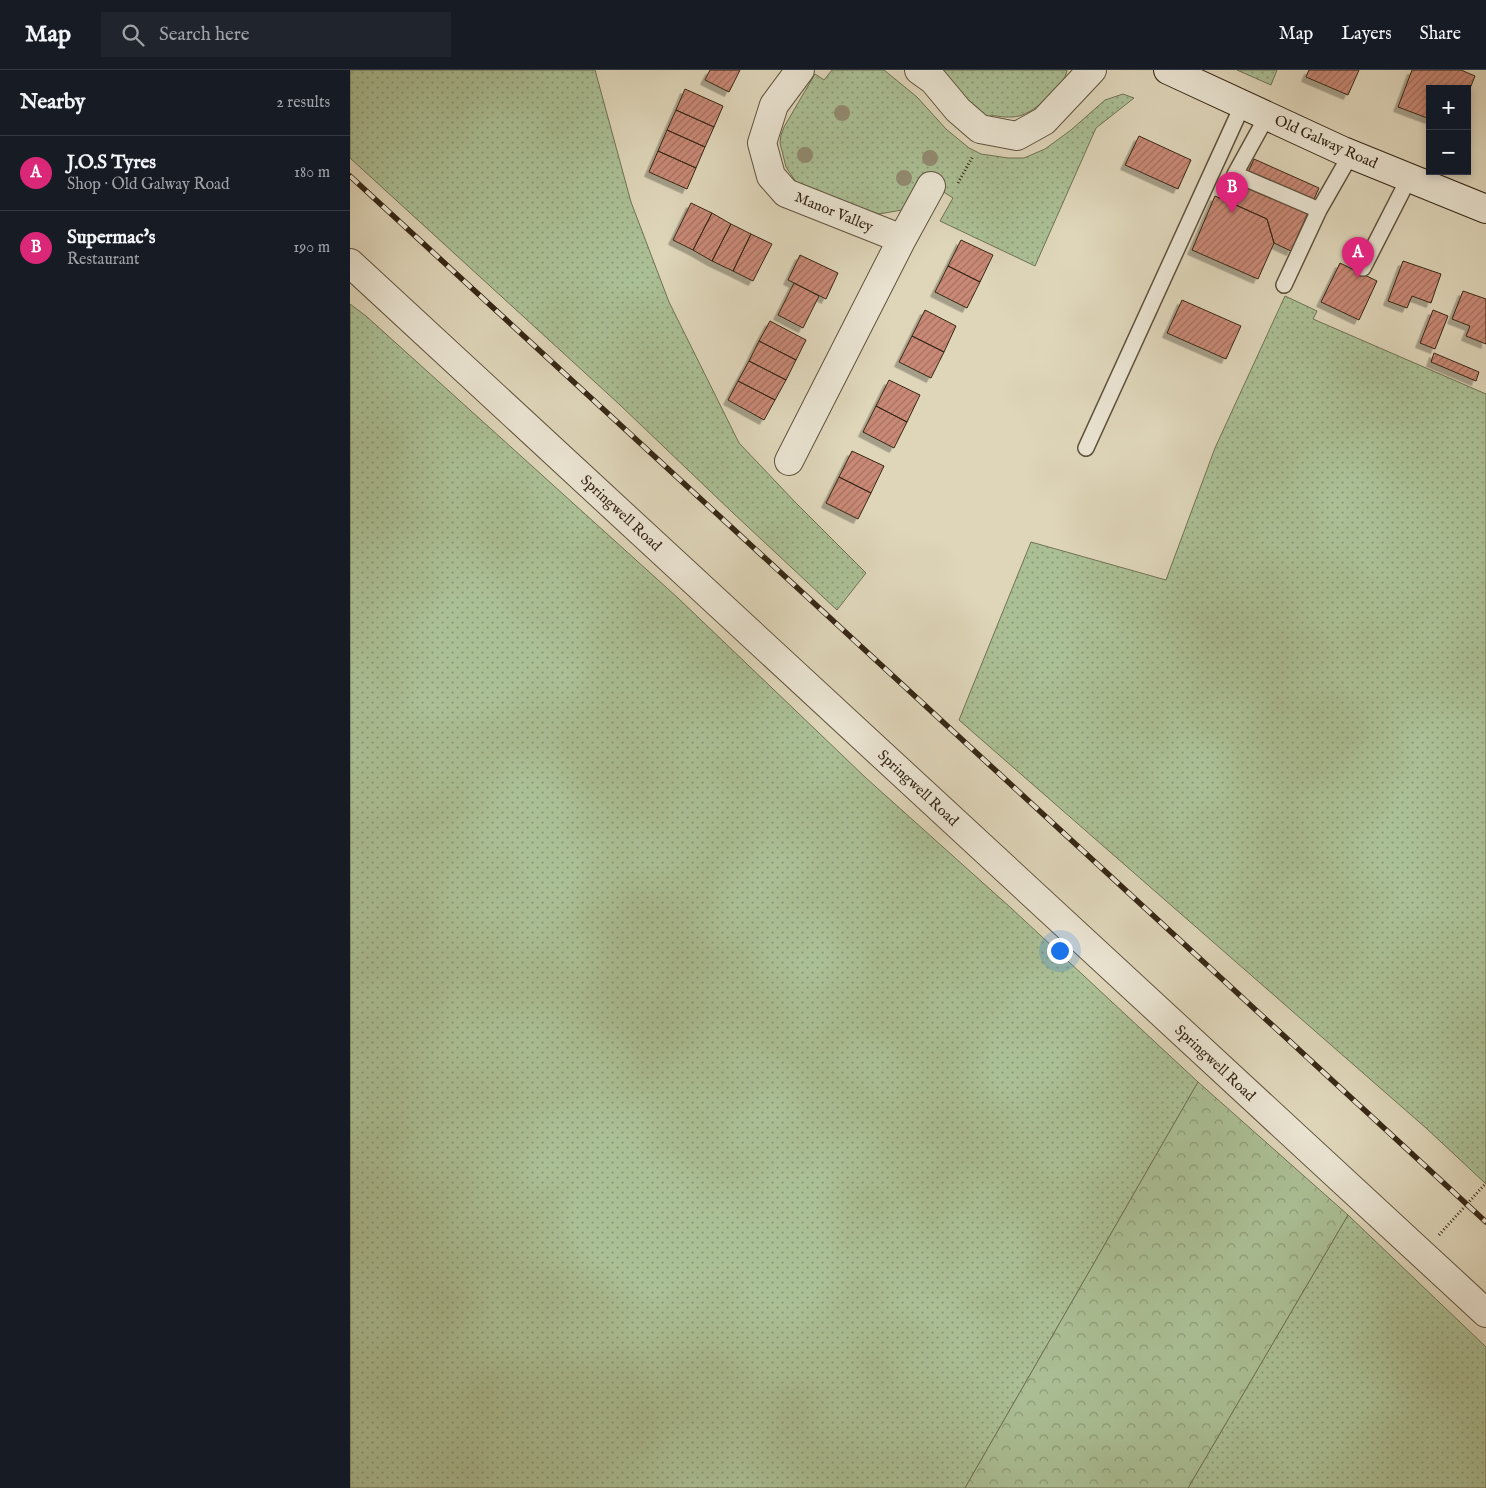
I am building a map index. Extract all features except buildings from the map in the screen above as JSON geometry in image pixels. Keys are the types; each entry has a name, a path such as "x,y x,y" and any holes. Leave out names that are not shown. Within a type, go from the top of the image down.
{"street":[{"name":"Manor Valley","path":"800,70 774,105 762,144 771,176 786,193 902,238"},
{"path":"919,70 933,80 958,110 980,129 1017,136 1044,121 1092,70"},
{"name":"Old Galway Road","path":"1168,70 1351,154 1486,208"},
{"path":"789,461 902,238 942,188"},
{"name":"Springwell Road","path":"350,263 1486,1313"}],"lane":[{"path":"1086,448 1243,104"},
{"path":"1267,116 1235,174 1319,210"},
{"path":"1284,285 1319,210 1351,154"},
{"path":"1363,268 1409,178"}],"path":[{"path":"942,188 974,155"},
{"path":"1422,1254 1486,1183"}],"green space":[{"path":"350,70 595,70 631,202 669,302 739,443 866,573 837,610 619,404 350,158"},
{"path":"832,70 884,70 917,97 946,129 969,148 981,154 1008,158 1024,158 1045,149 1071,130 1105,100 1123,94 1134,98 1096,128 1035,266 940,221 953,198 925,180 908,206 902,210 879,214 825,196 796,182 786,167 780,143 781,135 815,74 824,80"},
{"path":"937,70 1067,70 1055,91 1026,114 1016,117 991,115 989,120"},
{"path":"1237,70 1277,70 1271,85"},
{"path":"1285,296 1317,311 1313,319 1486,394 1486,1184 1426,1128 959,720 1031,542 1166,580 1215,448"},
{"path":"350,304 366,316 678,598 866,778 1011,908 1198,1082 965,1488 350,1488"},
{"path":"1198,1082 1348,1215 1188,1488 965,1488"},
{"path":"1348,1215 1486,1347 1486,1488 1188,1488"}],"railway":[{"path":"350,176 1486,1222"}],"place":[{"name":"Supermac's","path":"1232,213"},
{"name":"J.O.S Tyres","path":"1358,278"}]}
